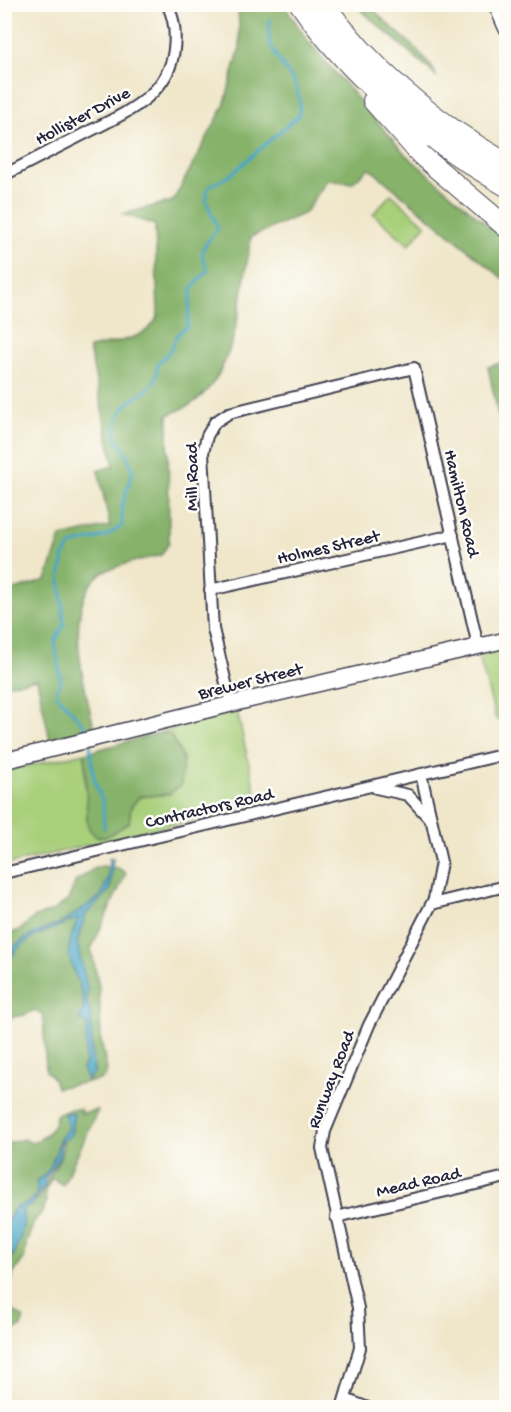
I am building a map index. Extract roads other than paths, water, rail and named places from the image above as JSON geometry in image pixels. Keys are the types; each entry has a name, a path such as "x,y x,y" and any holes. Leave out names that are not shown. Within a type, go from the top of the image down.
{"highway":[{"path":"300,4 325,38 359,75 428,135 507,186"},
{"path":"324,4 363,51 411,97 458,132 507,163"},
{"path":"359,75 382,113 406,141 447,180 507,227"}],"main road":[{"path":"496,4 507,27"},
{"name":"Brewer Street","path":"4,761 231,704 507,640"}],"street":[{"name":"Hollister Drive","path":"4,175 133,109 155,91 166,76 173,57 175,30 167,4"},
{"name":"Hamilton Road","path":"414,368 478,646"},
{"name":"Mill Road","path":"231,704 213,629 204,453 207,436 215,422 249,406 414,368"},
{"name":"Holmes Street","path":"210,590 453,535"},
{"name":"Contractors Road","path":"4,873 506,756"},
{"name":"Runway Road","path":"343,1403 360,1348 358,1308 322,1158 325,1131 369,1025 432,904 441,862 421,774"},
{"path":"367,787 395,790 408,795 434,824"},
{"path":"432,904 507,886"},
{"name":"Mead Road","path":"336,1217 507,1177"},
{"path":"343,1403 368,1407"}],"water":[{"path":"113,858 110,890 86,914 77,942 87,987 87,1004 91,1013 92,1062 95,1072 87,1080 82,1069 85,1063 87,1024 79,1020 83,1004 82,996 69,955 70,941 78,918 32,938 18,948 5,965 13,947 29,936 63,922 101,896 108,878 109,859"},
{"path":"64,1113 74,1113 71,1135 61,1143 59,1158 44,1181 46,1188 42,1188 32,1205 21,1209 22,1232 5,1272 5,1224 16,1207 33,1199 37,1191 36,1181 48,1170 63,1134 68,1128"}],"waterway":[{"path":"87,735 85,726 57,695 61,682 55,642 64,624 60,578 64,556 71,545 106,536 122,526 122,506 133,470 124,448 117,441 117,422 126,405 152,385 159,362 169,352 179,333 187,327 192,288 208,270 204,262 204,247 218,228 206,201 208,187 229,176 299,115 297,90 272,49 269,38 270,19"},
{"path":"90,744 94,779 103,803 104,828"}]}
